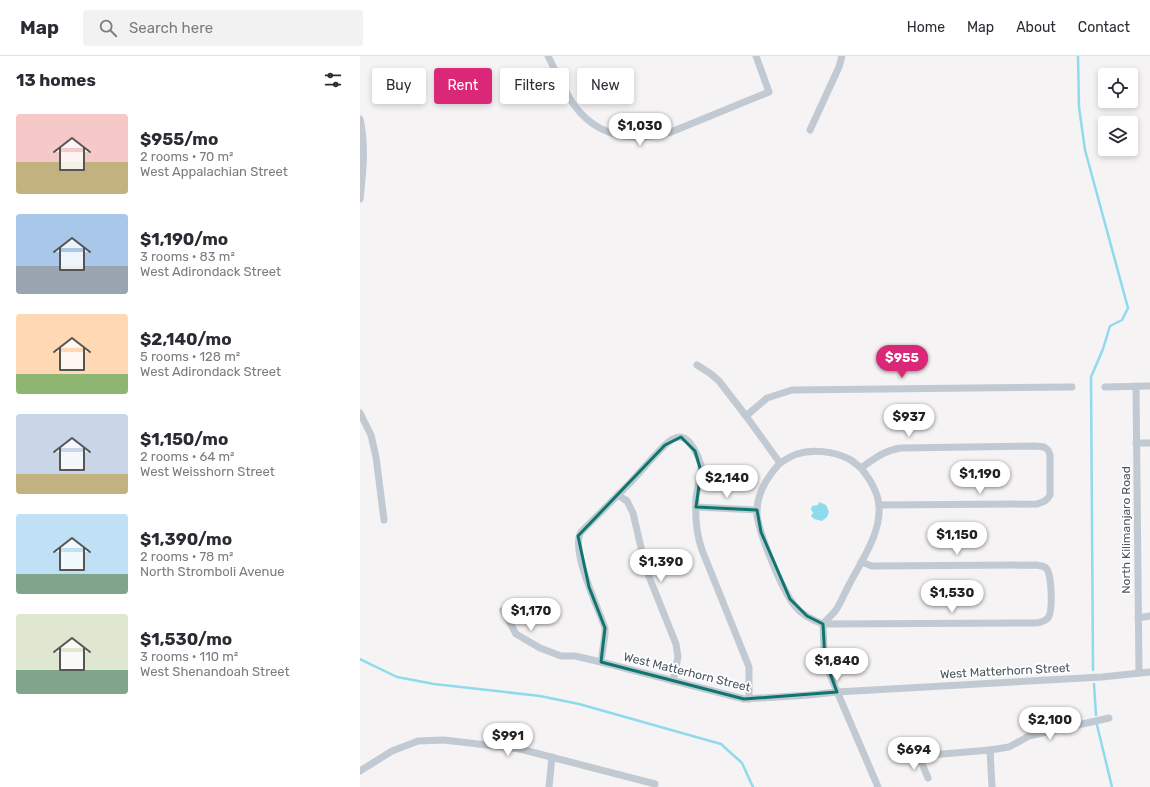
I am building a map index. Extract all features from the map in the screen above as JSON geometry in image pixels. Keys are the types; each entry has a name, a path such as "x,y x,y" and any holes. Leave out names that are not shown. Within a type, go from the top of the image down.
{"street":[{"path":"548,56 575,106 585,116 595,124 610,132 639,138 671,132 769,92 756,56"},
{"path":"810,130 842,56"},
{"path":"360,119 364,168 360,199"},
{"path":"697,365 719,381 780,463"},
{"path":"746,416 767,398 792,390 1072,386"},
{"name":"North Kilimanjaro Road","path":"1136,386 1139,673"},
{"path":"1105,387 1150,386"},
{"path":"360,414 370,435 376,457 384,520"},
{"path":"601,662 605,628 589,587 578,548 578,536 665,445 681,436 690,443 699,459 700,479 696,507 698,538 750,667 749,699"},
{"path":"1136,443 1150,443"},
{"path":"861,468 882,453 890,449 901,448 1036,446 1044,447 1048,450 1050,456 1050,495 1044,502 1037,504 879,505"},
{"path":"861,562 872,566 1037,565 1046,568 1050,576 1051,613 1047,619 1041,623 823,624 806,616 794,605 761,532 757,510 760,494 766,481 780,463 796,454 808,451 834,453 848,459 861,468 873,485 877,494 879,505 877,526 861,562 835,610 823,624 825,660 829,674 878,787"},
{"path":"618,495 627,501 633,512 646,570 676,644 678,657 674,681"},
{"path":"696,507 757,510"},
{"name":"West Matterhorn Street","path":"503,610 516,634 540,648 561,656 575,656 739,698 749,699 837,692 1102,677 1150,672"},
{"path":"1138,618 1150,616"},
{"path":"919,756 1009,747 1029,736 1109,718"},
{"path":"361,769 392,751 418,741 444,740 520,749 655,784"},
{"path":"916,745 928,778"},
{"path":"990,750 992,787"},
{"path":"550,787 552,757"}],"highlighted area":[{"path":"681,437 695,451 701,471 696,507 757,510 761,532 790,599 807,616 823,624 825,660 837,692 744,699 601,662 605,628 589,587 578,536 665,445"}],"water":[{"path":"819,502 826,505 829,512 827,517 822,521 814,519 811,516 813,513 811,509 812,506 818,505"}],"waterway":[{"path":"1078,56 1079,107 1085,150 1128,308 1122,320 1110,326 1103,349 1091,377 1093,670"},
{"path":"360,659 397,677 434,684 540,696 579,704 721,744 742,763 753,787"},
{"path":"1094,684 1096,715"},
{"path":"1097,725 1112,787"}]}
